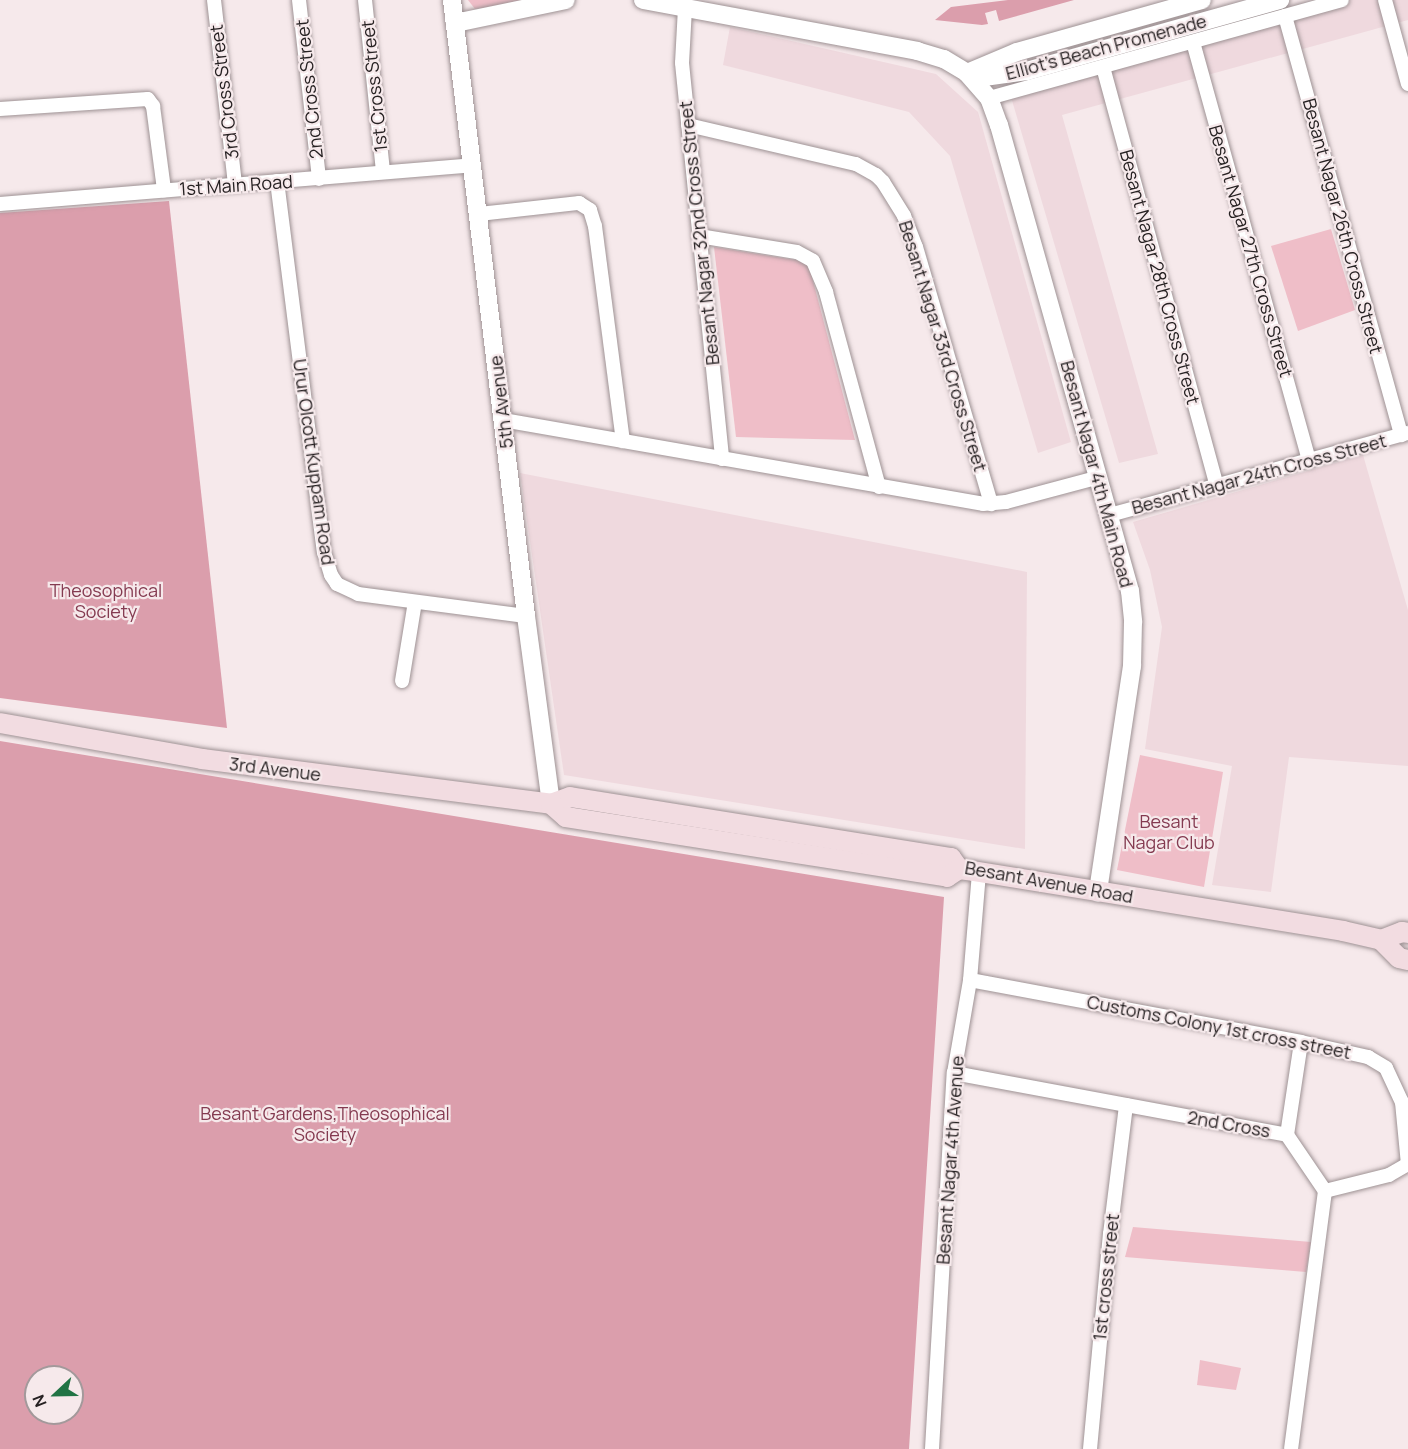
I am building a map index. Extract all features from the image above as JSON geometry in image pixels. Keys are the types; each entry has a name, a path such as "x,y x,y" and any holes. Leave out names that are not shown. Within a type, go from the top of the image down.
{"main road":[{"name":"3rd Avenue","path":"0,723 202,759 551,804"},
{"name":"Besant Avenue Road","path":"551,804 566,817 947,877 959,869 1342,931 1381,940 1402,932 1408,933"},
{"path":"1381,940 1398,958 1408,960"}],"street":[{"name":"3rd Cross Street","path":"214,0 235,185"},
{"name":"2nd Cross Street","path":"299,0 319,178"},
{"name":"1st Cross Street","path":"365,0 383,172"},
{"name":"5th Avenue","path":"452,0 526,616 551,804"},
{"path":"455,23 566,0"},
{"name":"Elliot's Beach Promenade","path":"643,0 934,55 957,65 967,73 994,77 1028,71 1282,8"},
{"name":"Elliot's Beach Promenade","path":"967,73 995,59 1017,52 1202,0"},
{"path":"989,98 1193,42 1282,8 1342,0"},
{"path":"1385,0 1408,84"},
{"name":"Besant Nagar 32nd Cross Street","path":"685,8 682,54 722,459"},
{"name":"Besant Nagar 26th Cross Street","path":"1282,8 1404,434"},
{"name":"Besant Nagar 27th Cross Street","path":"1193,42 1309,461"},
{"name":"Besant Nagar 28th Cross Street","path":"1103,67 1217,486"},
{"name":"Besant Nagar 4th Main Road","path":"967,73 989,98 1130,591 1133,622 1132,666 1098,892"},
{"path":"0,109 148,99 153,106 164,190"},
{"name":"Besant Nagar 33rd Cross Street","path":"688,125 856,164 876,175 883,182 904,216 916,248 991,504"},
{"name":"1st Main Road","path":"0,204 472,165"},
{"name":"Urur Olcott Kuppam Road","path":"277,181 327,564 337,584 358,594 526,616"},
{"path":"478,214 579,203 590,210 595,226 623,441"},
{"path":"699,236 797,252 813,261 826,292 879,487"},
{"path":"503,420 879,487 991,504 1099,477"},
{"name":"Besant Nagar 24th Cross Street","path":"1110,515 1404,434"},
{"path":"402,681 415,602"},
{"name":"Besant Nagar 4th Avenue","path":"932,1449 954,1073 970,980 979,873"},
{"name":"Customs Colony 1st cross street","path":"970,980 1301,1042 1368,1057 1377,1062 1386,1068 1402,1102 1408,1164 1389,1176 1325,1191"},
{"path":"1287,1135 1301,1042"},
{"name":"2nd Cross","path":"954,1073 1287,1135 1325,1191"},
{"name":"1st cross street","path":"1090,1449 1110,1234 1126,1105"},
{"path":"1291,1449 1325,1191"}],"shaded area":[{"path":"1344,0 1408,0 1408,20 1062,115 1158,454 1119,463 1008,87"},
{"path":"730,27 936,74 978,112 1071,442 1038,453 950,156 909,112 723,65"},
{"path":"1363,455 1408,610 1408,766 1289,757 1271,892 1212,885 1232,766 1145,749 1162,627 1150,570 1133,522"},
{"path":"520,473 1027,572 1025,849 564,775"}],"green space":[{"path":"468,0 556,0 475,9"},
{"path":"1008,0 1074,0 999,21 996,10 985,13 988,24 982,25 935,20 951,7"},
{"name":"Theosophical Society","path":"169,201 227,728 0,698 0,213"},
{"path":"1331,229 1355,310 1298,331 1271,246"},
{"path":"714,247 808,262 855,440 736,437"},
{"name":"Besant Gardens,Theosophical Society","path":"0,741 944,897 909,1449 0,1449"},
{"name":"Besant Nagar Club","path":"1140,755 1223,772 1204,887 1117,870"},
{"path":"1133,1227 1311,1242 1306,1272 1125,1257"},
{"path":"1200,1360 1241,1368 1236,1390 1197,1385"}]}
